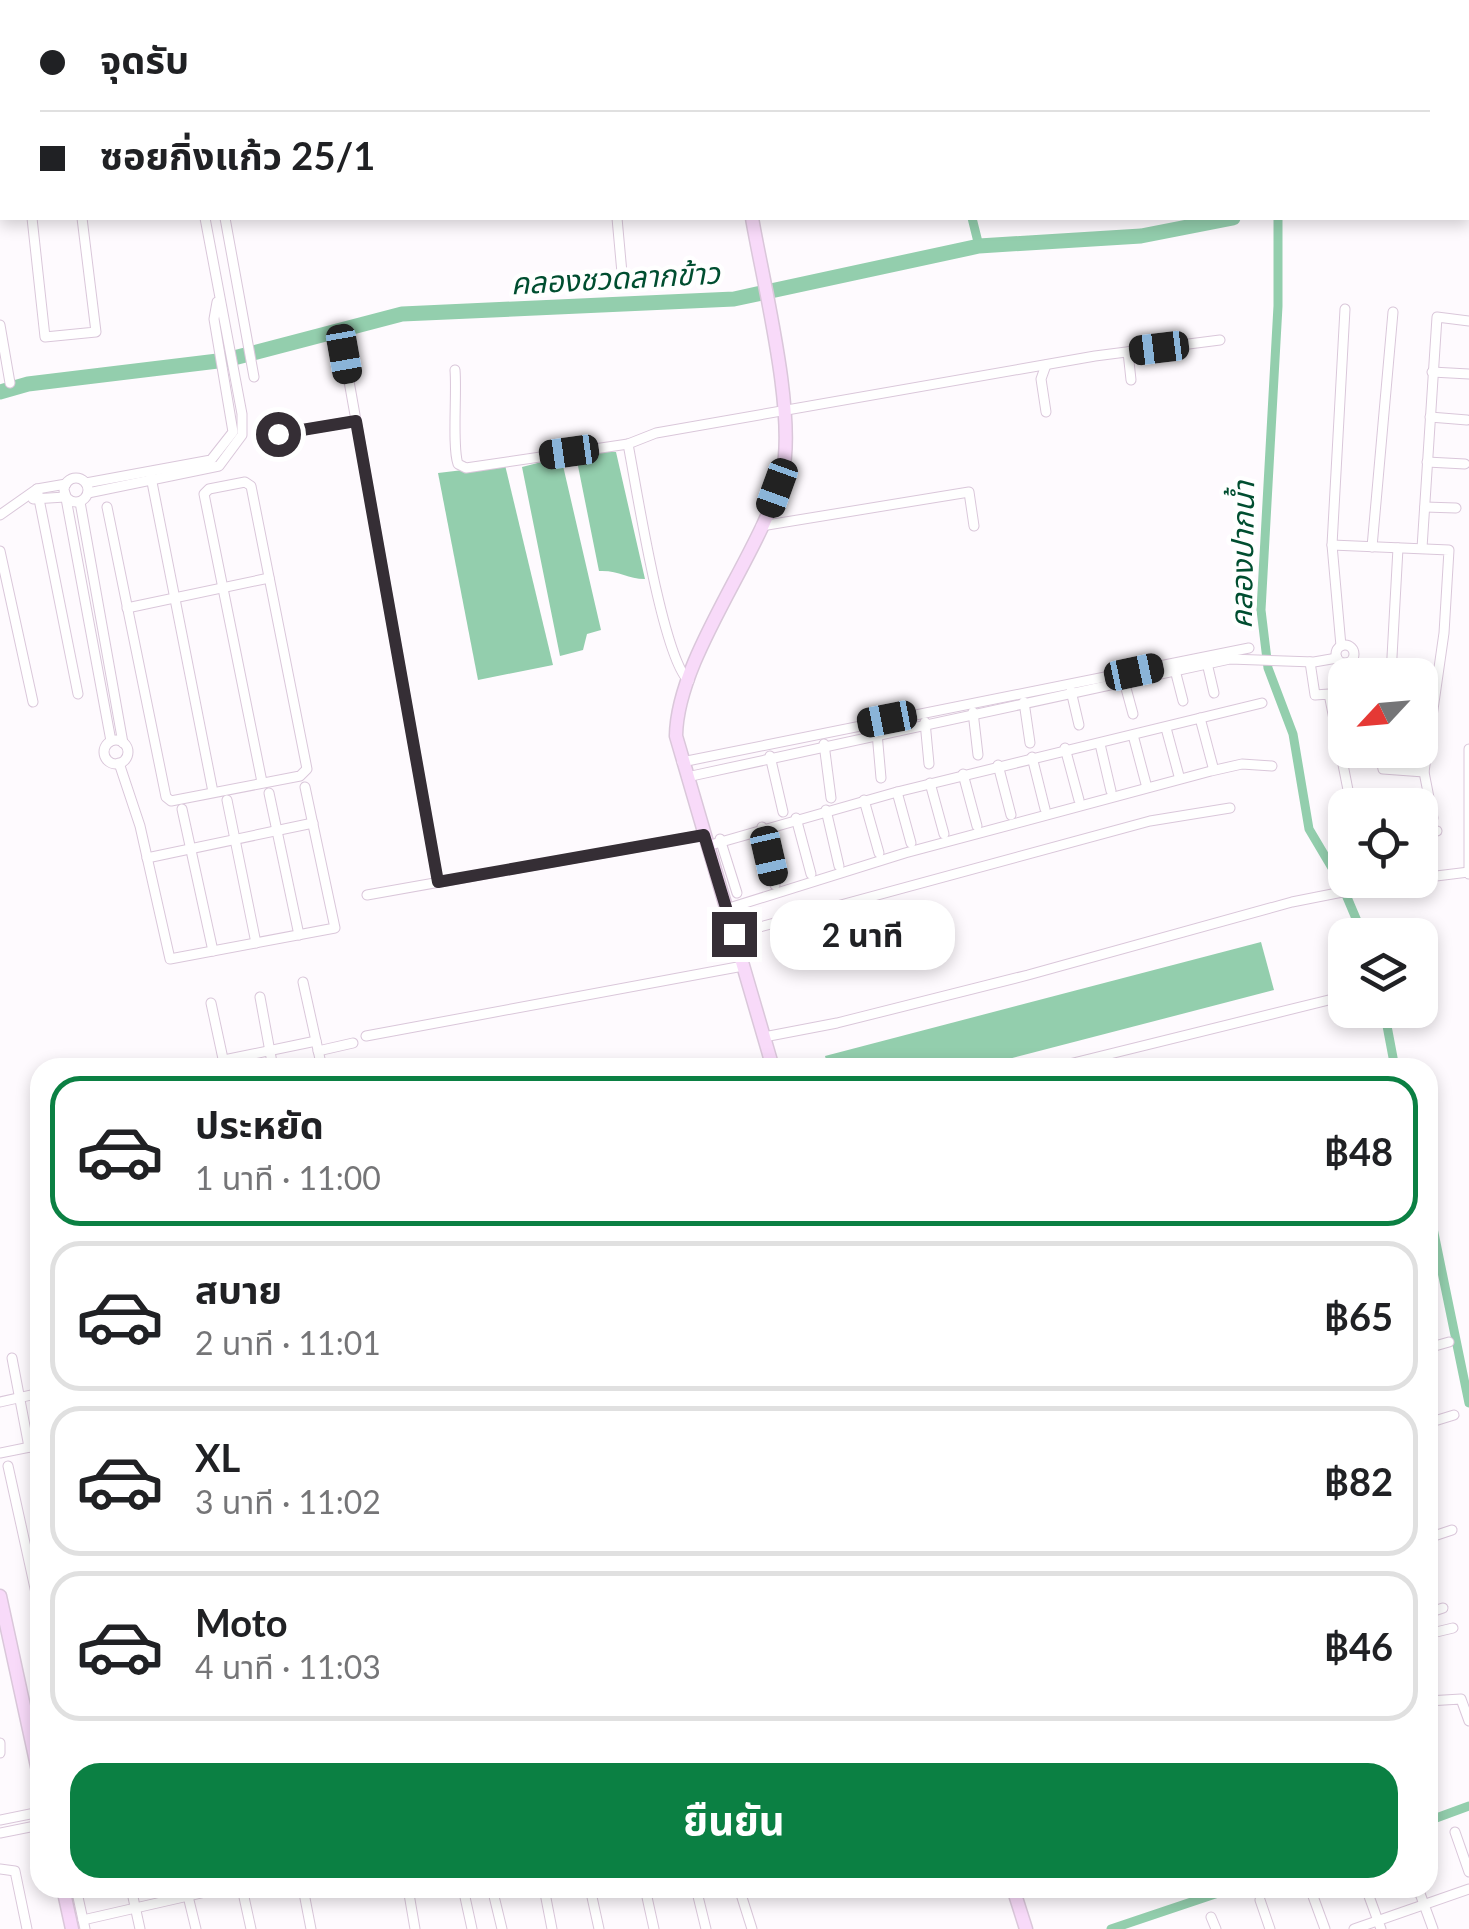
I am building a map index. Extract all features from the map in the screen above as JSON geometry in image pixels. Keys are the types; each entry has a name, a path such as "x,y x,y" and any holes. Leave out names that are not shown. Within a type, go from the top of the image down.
{"street":[{"path":"32,220 45,337 96,332 82,220"},
{"path":"87,488 219,466 242,435 226,352 214,319 217,300 205,220"},
{"path":"225,220 253,374"},
{"path":"618,220 623,284"},
{"path":"737,893 710,840 686,776 676,720 762,526 785,460 785,414 752,220"},
{"path":"1337,658 1341,646 1332,546 1345,309"},
{"path":"1372,546 1392,312"},
{"path":"1422,548 1437,317 1469,321"},
{"path":"0,325 10,383"},
{"path":"455,370 458,418 454,448 464,468 628,444 656,433 785,414 1046,365 1220,340"},
{"path":"1128,352 1131,380"},
{"path":"344,354 438,882"},
{"path":"1046,365 1041,378 1046,412"},
{"path":"1432,372 1469,374"},
{"path":"1430,416 1467,420"},
{"path":"278,434 356,421"},
{"path":"628,444 664,618 680,671 690,682"},
{"path":"1427,462 1464,464"},
{"path":"151,476 213,792"},
{"path":"0,515 25,497 65,491 77,478 87,488"},
{"path":"107,506 166,797 170,801 300,776 307,768 251,486 245,482 209,489 204,494 262,782"},
{"path":"87,488 80,502 128,754 120,764"},
{"path":"65,491 70,501 80,502"},
{"path":"65,491 111,741 104,755 110,762 120,764"},
{"path":"762,526 969,492 974,526"},
{"path":"38,495 78,694"},
{"path":"1425,507 1456,508"},
{"path":"1332,546 1449,550 1444,633 1424,772 1427,788"},
{"path":"1392,658 1398,548"},
{"path":"0,551 33,702"},
{"path":"127,608 269,578"},
{"path":"87,614 99,612"},
{"path":"1341,646 1353,650 1350,658"},
{"path":"682,762 1249,648"},
{"path":"686,776 1230,659 1328,659"},
{"path":"1312,662 1315,696 1329,694 1348,788"},
{"path":"1207,664 1214,692"},
{"path":"1175,670 1183,701"},
{"path":"1124,681 1133,714"},
{"path":"1071,691 1079,725"},
{"path":"1024,702 1030,743"},
{"path":"367,895 710,840 1065,748 1100,744 1262,702"},
{"path":"973,712 978,754"},
{"path":"1200,718 1213,768"},
{"path":"925,722 929,764"},
{"path":"1166,728 1179,776"},
{"path":"876,733 882,778"},
{"path":"1133,735 1146,784"},
{"path":"111,741 123,742"},
{"path":"824,744 832,798"},
{"path":"1100,744 1111,791"},
{"path":"1065,748 1078,800"},
{"path":"1438,876 1469,872 1469,750"},
{"path":"770,756 782,812"},
{"path":"1032,757 1045,809"},
{"path":"120,764 170,959 335,928 305,787"},
{"path":"726,909 905,853 1211,770 1242,764 1272,766"},
{"path":"998,766 1011,815"},
{"path":"1383,768 1424,772"},
{"path":"963,774 977,826"},
{"path":"930,783 944,834"},
{"path":"897,792 911,842"},
{"path":"269,793 299,935"},
{"path":"227,800 256,942"},
{"path":"864,800 879,853"},
{"path":"734,934 1150,821 1230,808"},
{"path":"182,809 213,951"},
{"path":"826,810 839,866"},
{"path":"796,818 811,874"},
{"path":"147,858 313,823"},
{"path":"762,828 775,884"},
{"path":"710,840 770,1058"},
{"path":"764,1037 837,1023 1028,975 1328,895"},
{"path":"366,1036 743,966"},
{"path":"303,982 320,1058"},
{"path":"260,997 272,1058"},
{"path":"1094,1058 1328,1000"},
{"path":"211,1003 223,1058"},
{"path":"244,1058 270,1050 354,1043"},
{"path":"1438,1345 1449,1342"},
{"path":"12,1358 18,1398 30,1434"},
{"path":"0,1402 30,1395"},
{"path":"1438,1420 1454,1415"},
{"path":"0,1452 30,1447"},
{"path":"8,1466 30,1556"},
{"path":"1438,1535 1452,1530"},
{"path":"0,1596 30,1734"},
{"path":"1438,1609 1443,1608"},
{"path":"1438,1632 1452,1628"},
{"path":"1438,1700 1461,1699 1469,1721"},
{"path":"0,1743 0,1753"},
{"path":"0,1820 30,1814"},
{"path":"0,1833 30,1828"},
{"path":"1455,1832 1469,1872"},
{"path":"0,1869 15,1871 27,1929"},
{"path":"1354,1929 1380,1925 1469,1890"},
{"path":"67,1898 80,1926"},
{"path":"77,1898 80,1926"},
{"path":"132,1898 140,1929"},
{"path":"80,1926 162,1898"},
{"path":"189,1898 196,1929"},
{"path":"244,1898 251,1929"},
{"path":"305,1898 311,1929"},
{"path":"410,1898 415,1929"},
{"path":"465,1898 472,1929"},
{"path":"494,1898 502,1929"},
{"path":"546,1898 552,1929"},
{"path":"592,1898 599,1929"},
{"path":"647,1898 654,1929"},
{"path":"698,1898 706,1929"},
{"path":"742,1898 752,1929"},
{"path":"1017,1898 1026,1929"},
{"path":"1314,1898 1325,1929"},
{"path":"1370,1898 1380,1925"},
{"path":"1422,1898 1433,1929"},
{"path":"1260,1900 1270,1929"},
{"path":"1212,1917 1216,1929"}],"shaded area":[{"path":"594,450 616,452 645,579 599,571 576,456"},
{"path":"561,457 601,630 587,634 583,650 560,656 522,467"},
{"path":"505,465 553,665 478,680 438,473"},
{"path":"1261,942 1274,990 1013,1058 825,1056"}],"waterway":[{"path":"972,220 979,246"},
{"name":"คลองชวดลากข้าว","path":"0,392 28,384 226,360 402,314 734,299 979,246 1141,236 1223,220"},
{"name":"คลองปากน้ำ","path":"1278,220 1278,306 1261,610 1268,668 1293,734 1309,829 1341,883 1356,918"},
{"name":"คลองปากน้ำ","path":"1387,1028 1393,1058"},
{"name":"คลองปากน้ำ","path":"1438,1253 1469,1403"},
{"path":"1438,1817 1469,1806"},
{"path":"1111,1929 1203,1898"}],"route":[{"path":"278,434 356,421 438,882 704,835 734,934"}]}
